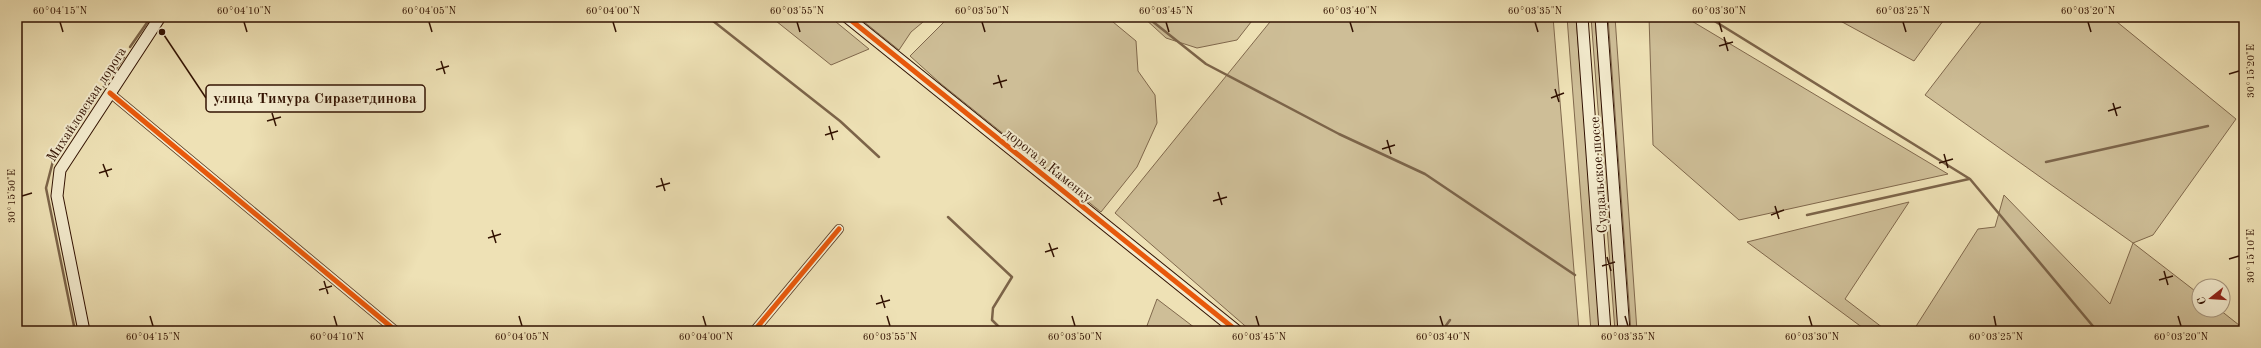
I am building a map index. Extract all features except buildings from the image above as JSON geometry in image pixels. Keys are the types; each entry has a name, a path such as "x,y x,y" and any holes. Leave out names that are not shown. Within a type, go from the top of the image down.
{"street":[{"name":"Михайловская дорога","path":"84,331 57,196 60,170 160,17"},
{"name":"дорога в Каменку","path":"847,17 1237,331"},
{"name":"Суздальское шоссе","path":"1582,17 1605,331"},
{"name":"Суздальское шоссе","path":"1601,17 1624,331"},
{"path":"110,93 396,331"},
{"path":"754,331 839,229"}],"shaded area":[{"path":"771,17 830,17 869,49 831,65"},
{"path":"858,17 929,17 911,32 899,50"},
{"path":"949,17 1107,17 1136,41 1138,71 1155,95 1157,123 1137,167 1101,212 940,83 910,56"},
{"path":"1143,17 1255,17 1237,40 1197,48 1166,38"},
{"path":"1274,17 1553,17 1579,331 1251,331 1115,213"},
{"path":"1567,17 1576,17 1601,331 1591,331"},
{"path":"1591,17 1595,17 1619,331 1615,331"},
{"path":"1608,17 1615,17 1637,331 1631,331"},
{"path":"1649,17 1685,17 1948,174 1739,220 1653,145"},
{"path":"1833,17 1946,17 1914,61"},
{"path":"1985,17 2111,17 2236,119 2153,235 2133,243 1925,95"},
{"path":"2004,195 2110,304 2133,243 2191,288 2191,318 2230,318 2244,329 2244,331 1913,331 1978,229 1995,227"},
{"path":"1909,202 1845,299 1887,331 1867,331 1747,242"},
{"path":"1157,299 1199,331 1145,331"}],"waterway":[{"path":"130,47 151,17"},
{"path":"708,17 840,121 879,157"},
{"path":"1147,17 1206,64 1339,134 1425,174 1575,275"},
{"path":"1708,17 1970,179 2097,331"},
{"path":"75,331 46,188 53,161 124,57"},
{"path":"2046,162 2208,126"},
{"path":"1807,215 1969,179"},
{"path":"948,217 1012,277 993,308 992,320 1003,331"},
{"path":"1442,331 1450,320"}],"cycle path":[{"path":"847,17 1237,331"},
{"path":"110,93 396,331"},
{"path":"754,331 839,229"}],"place":[{"name":"улица Тимура Сиразетдинова","path":"162,32"}]}
